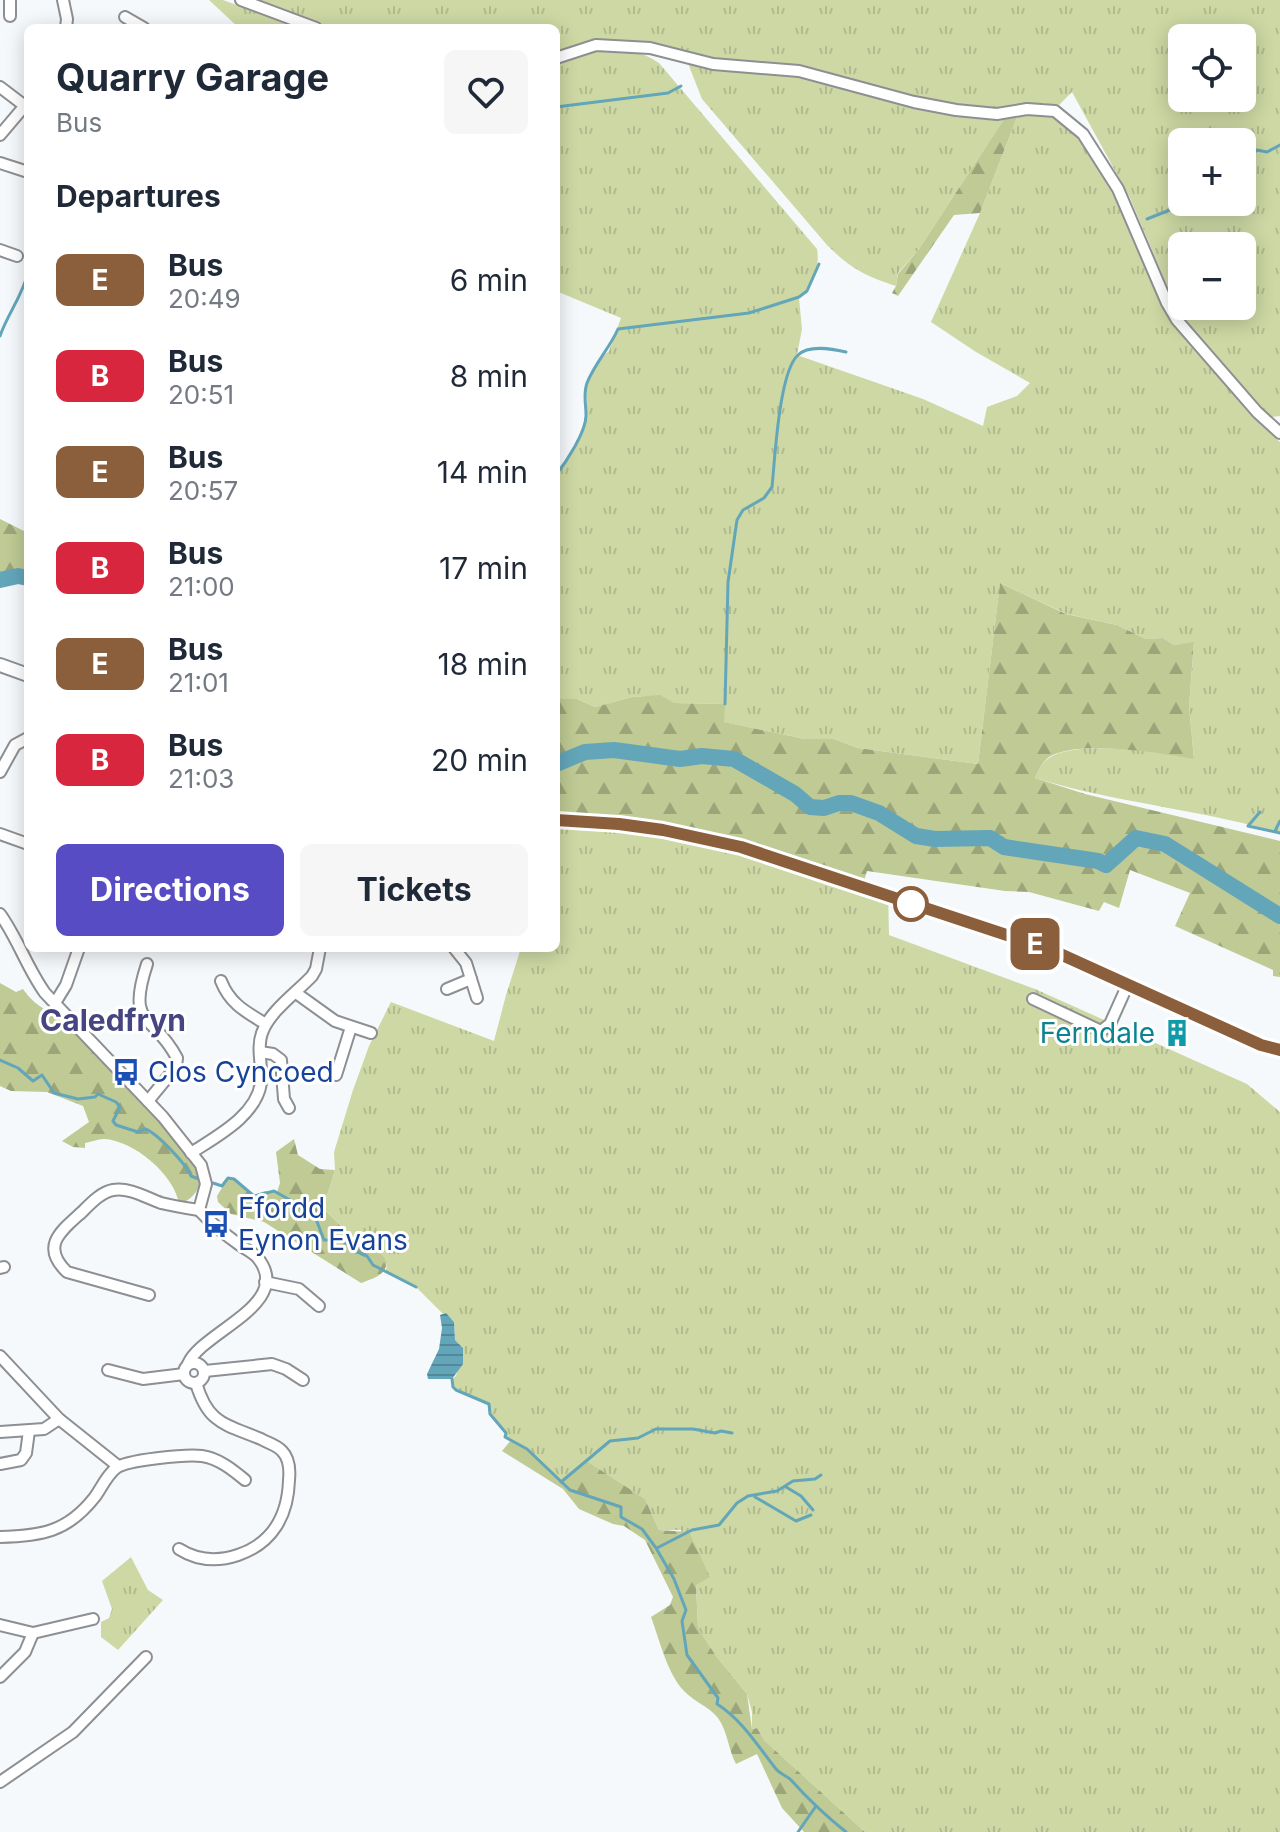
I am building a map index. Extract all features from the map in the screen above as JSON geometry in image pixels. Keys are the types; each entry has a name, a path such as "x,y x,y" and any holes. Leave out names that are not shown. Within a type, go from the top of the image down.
{"main road":[{"path":"0,665 24,674"},
{"path":"560,820 663,830 741,847 1049,949 1261,1045 1280,1050"}],"street":[{"path":"10,0 10,16"},
{"path":"63,0 66,24"},
{"path":"241,0 305,24"},
{"path":"125,17 137,24"},
{"path":"560,57 596,45 650,48 713,64 799,71 956,110 997,114 1027,109 1055,111 1083,134 1118,189 1177,320 1257,412 1280,433"},
{"path":"0,87 24,103"},
{"path":"0,135 24,106"},
{"path":"0,163 24,171"},
{"path":"0,250 17,256"},
{"path":"0,772 15,745 24,740"},
{"path":"0,834 24,843"},
{"path":"0,915 19,944 38,983 148,1101 204,1170 206,1179 199,1210"},
{"path":"55,1003 66,985 78,952"},
{"path":"191,1153 217,1136 255,1102 261,1083 260,1039 266,1024 316,969 319,952"},
{"path":"458,952 463,958 477,998"},
{"path":"143,966 137,998 140,1013 177,1058 176,1067 148,1101"},
{"path":"447,989 471,979"},
{"path":"221,981 226,995 234,1004 266,1024"},
{"path":"1033,999 1101,1031 1110,1024 1128,984"},
{"path":"296,993 328,1017 371,1033"},
{"path":"336,1075 351,1027"},
{"path":"260,1052 273,1054 281,1060 284,1099 289,1108"},
{"path":"149,1295 67,1272 58,1263 55,1240 60,1232 95,1200 112,1190 132,1192 163,1203 199,1210 255,1254 263,1267 265,1282 259,1303 195,1352 194,1368 203,1379 196,1383 203,1404 214,1419 274,1445 285,1454 290,1472 288,1503 280,1522 258,1543 243,1553 223,1559 204,1559 179,1549"},
{"path":"265,1282 299,1289 319,1306"},
{"path":"0,1356 59,1419 118,1466"},
{"path":"108,1370 143,1379 194,1368 272,1364 303,1380"},
{"path":"0,1432 44,1429 59,1419"},
{"path":"0,1464 21,1460 28,1446 29,1431"},
{"path":"0,1537 40,1535 64,1526 87,1507 118,1466 131,1462 201,1456 222,1463 245,1480"},
{"path":"0,1625 33,1633 93,1619"},
{"path":"0,1677 25,1652 33,1633"},
{"path":"0,1782 73,1732 146,1657"}],"green space":[{"path":"209,0 223,0 288,24 235,24"},
{"path":"247,0 1280,0 1280,416 1272,417 1239,386 1183,320 1256,320 1256,232 1168,232 1168,287 1130,198 1072,92 1057,107 1044,103 980,109 944,105 857,82 704,59 633,42 560,52 560,24 316,24"},
{"path":"599,48 638,53 659,63 817,249 815,276 799,298 802,329 797,355 923,399 983,426 987,407 1017,396 1030,383 931,322 980,213 1017,117 1040,113 1054,116 1093,156 1123,209 1168,302 1168,320 1177,320 1261,425 1280,442 1280,833 1035,778 1049,758 1079,749 1119,749 1194,758 1189,707 1194,643 1174,645 1163,638 1146,639 1117,625 1067,614 1000,583 978,764 858,748 834,739 805,739 723,722 724,704 674,703 645,696 595,707 577,699 560,699 560,470 570,457 587,417 586,387 599,360 609,351 621,318 560,293 560,60"},
{"path":"690,62 799,74 965,115 1004,119 919,249 898,273 896,286 858,270 827,245 702,99"},
{"path":"1017,117 980,213 954,215 898,296 892,293 898,274 919,249 1004,119"},
{"path":"0,519 24,531 24,577 0,580"},
{"path":"1000,583 1066,614 1117,625 1146,639 1163,638 1174,645 1194,642 1189,707 1194,759 1120,749 1079,749 1049,757 1035,778 1085,794 1280,841 1280,977 1273,976 1273,970 1175,926 1190,893 1130,870 1119,908 1104,902 1099,911 1029,892 867,871 864,881 767,848 712,834 645,822 560,813 560,699 577,699 595,707 632,697 660,695 674,703 725,704 724,722 805,739 834,739 858,748 978,764"},
{"path":"560,816 717,837 888,889 889,935 1035,989 1247,1084 1280,1112 1280,1832 865,1832 765,1741 757,1728 752,1729 752,1712 747,1694 698,1628 696,1585 681,1530 659,1530 645,1499 587,1461 561,1482 527,1449 505,1437 506,1433 490,1414 489,1404 453,1387 452,1379 456,1376 463,1348 455,1340 454,1322 416,1287 386,1271 387,1262 376,1250 350,1236 323,1208 335,1170 334,1152 353,1090 369,1046 391,1002 494,1041 520,952 560,952"},
{"path":"0,983 16,992 23,989 33,1001 70,1027 128,1084 197,1168 200,1182 193,1196 179,1204 170,1182 161,1171 127,1146 102,1139 85,1143 85,1148 73,1147 62,1141 89,1122 83,1106 47,1092 11,1091 0,1086"},
{"path":"294,1139 298,1155 320,1169 335,1170 323,1208 350,1236 382,1255 387,1262 378,1276 361,1283 264,1222 231,1214 218,1202 217,1196 228,1178 234,1179 254,1195 265,1191 277,1192 280,1183 276,1152"},
{"path":"511,1440 527,1449 561,1482 587,1461 645,1499 659,1530 689,1532 710,1577 696,1585 698,1628 747,1694 752,1729 757,1728 765,1741 865,1832 804,1832 782,1808 757,1754 736,1764 718,1718 684,1691 668,1666 651,1617 670,1605 673,1597 645,1540 624,1526 579,1509 563,1489 502,1451"},
{"path":"131,1557 148,1590 163,1600 118,1650 101,1637 101,1622 109,1618 112,1609 102,1581"}],"water":[{"path":"446,1313 454,1322 455,1340 463,1348 463,1364 452,1379 428,1379 427,1374 439,1349 440,1315"}],"waterway":[{"path":"560,106 668,93 681,86"},
{"path":"1256,151 1267,152 1280,145"},
{"path":"1147,219 1168,211"},
{"path":"560,469 583,429 587,383 618,329 749,313 799,297 807,291 819,264"},
{"path":"0,336 24,285"},
{"path":"725,704 728,582 737,520 743,510 764,498 772,487 782,397 792,364 798,355 808,349 846,352"},
{"path":"0,580 24,577"},
{"path":"560,762 585,752 614,750 680,759 702,756 734,759 795,794 810,807 851,803 879,813 916,836 935,839 990,838 1004,847 1098,861 1106,865 1136,838 1165,844 1280,916"},
{"path":"1260,812 1248,826 1280,833"},
{"path":"1275,831 1280,821"},
{"path":"0,1060 18,1068 33,1081 42,1075 54,1093 78,1099 98,1094 116,1102 120,1107 113,1121 116,1125 138,1132 145,1129 150,1131 170,1149 191,1176 199,1179"},
{"path":"213,1183 222,1186 228,1178 234,1179 254,1196 274,1191 316,1219 324,1240 346,1243 367,1256 373,1265 416,1287"},
{"path":"452,1379 456,1390 489,1404 490,1414 506,1433 505,1437 527,1449 570,1490 621,1507 621,1517 642,1529 674,1579 686,1610 682,1621 687,1655 718,1698 717,1704 741,1725 778,1771 846,1832"},
{"path":"561,1482 610,1441 638,1438 656,1429 732,1433"},
{"path":"657,1548 692,1530 719,1525 737,1503 748,1496 777,1491 793,1481 815,1479 821,1475"},
{"path":"786,1487 801,1496 813,1510"},
{"path":"755,1497 796,1521 811,1515"},
{"path":"798,1832 816,1806"}],"bus line":[{"name":"E","path":"560,820 663,830 741,847 1049,949 1261,1045 1280,1050"}],"place":[{"name":"Ferndale","path":"1177,1033"},
{"name":"Clos Cyncoed","path":"126,1072"},
{"name":"Ffordd Eynon Evans","path":"216,1224"}],"district":[{"name":"Caledfryn","path":"113,1020"}]}
